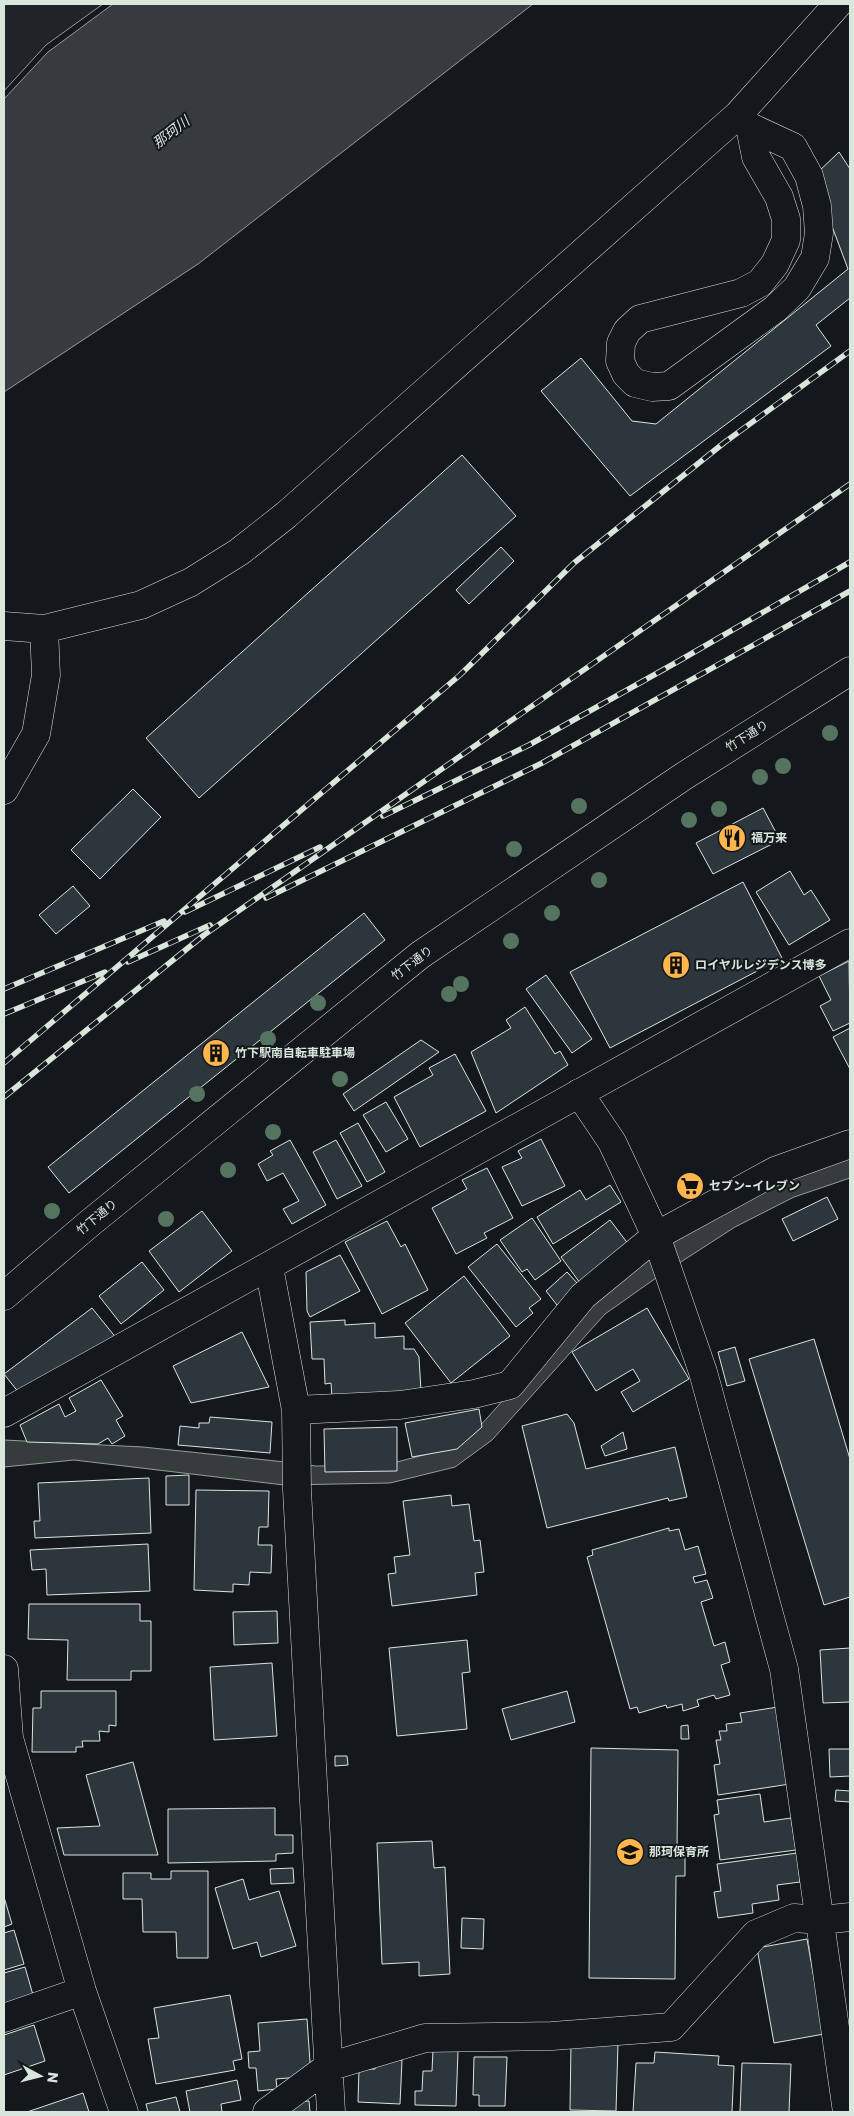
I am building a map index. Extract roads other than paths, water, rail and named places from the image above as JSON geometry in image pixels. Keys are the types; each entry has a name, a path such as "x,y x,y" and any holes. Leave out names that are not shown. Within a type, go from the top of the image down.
{"street":[{"path":"4,626 44,629 141,605 191,582 240,552 286,515 744,121 838,4"},
{"path":"744,121 793,146 809,176 817,206 819,233 815,258 797,288 775,309 670,386 652,387 635,383 626,374 620,361 621,343 627,331 640,319 741,293 760,283 775,264 786,240 786,219 779,197 756,157 744,121"},
{"path":"4,790 36,734 46,675 44,629"},
{"name":"竹下通り","path":"4,1296 90,1223 420,955 684,776 850,671"},
{"path":"4,1413 850,943"},
{"path":"579,1093 612,1142 656,1236 703,1372 784,1669 847,2112"},
{"path":"296,1410 400,1405 474,1394 510,1385 583,1296 656,1236 775,1171 850,1144"},
{"path":"269,1267 296,1410 297,1490 331,2112"},
{"path":"4,1669 9,1738 82,1991 124,2112"},
{"path":"267,2112 328,2067 425,2038 552,2036 671,2027 756,1934 794,1918 821,1920 850,1917"},
{"path":"4,2018 82,1991"}],"water":[{"name":"那珂川","path":"113,4 533,4 198,264 4,392 4,99 48,52"},
{"path":"850,1154 850,1178 794,1197 735,1227 656,1278 605,1314 492,1440 455,1467 390,1483 284,1485 74,1460 4,1467 4,1440 143,1447 316,1466 385,1465 447,1449 479,1427 594,1299 722,1204"}],"railway":[{"path":"4,1063 460,675 574,563 725,442 850,351"},
{"path":"4,1097 204,935 850,484"},
{"path":"383,816 529,745 850,562"},
{"path":"266,898 542,763 850,591"},
{"path":"185,912 320,847"},
{"path":"4,989 164,921"},
{"path":"128,962 210,925"},
{"path":"4,1014 105,972"}],"place":[{"name":"福万来","path":"732,838"},
{"name":"ロイヤルレジデンス博多","path":"676,965"},
{"name":"竹下駅南自転車駐車場","path":"216,1053"},
{"name":"セブン-イレブン","path":"690,1186"},
{"name":"那珂保育所","path":"630,1852"}]}
